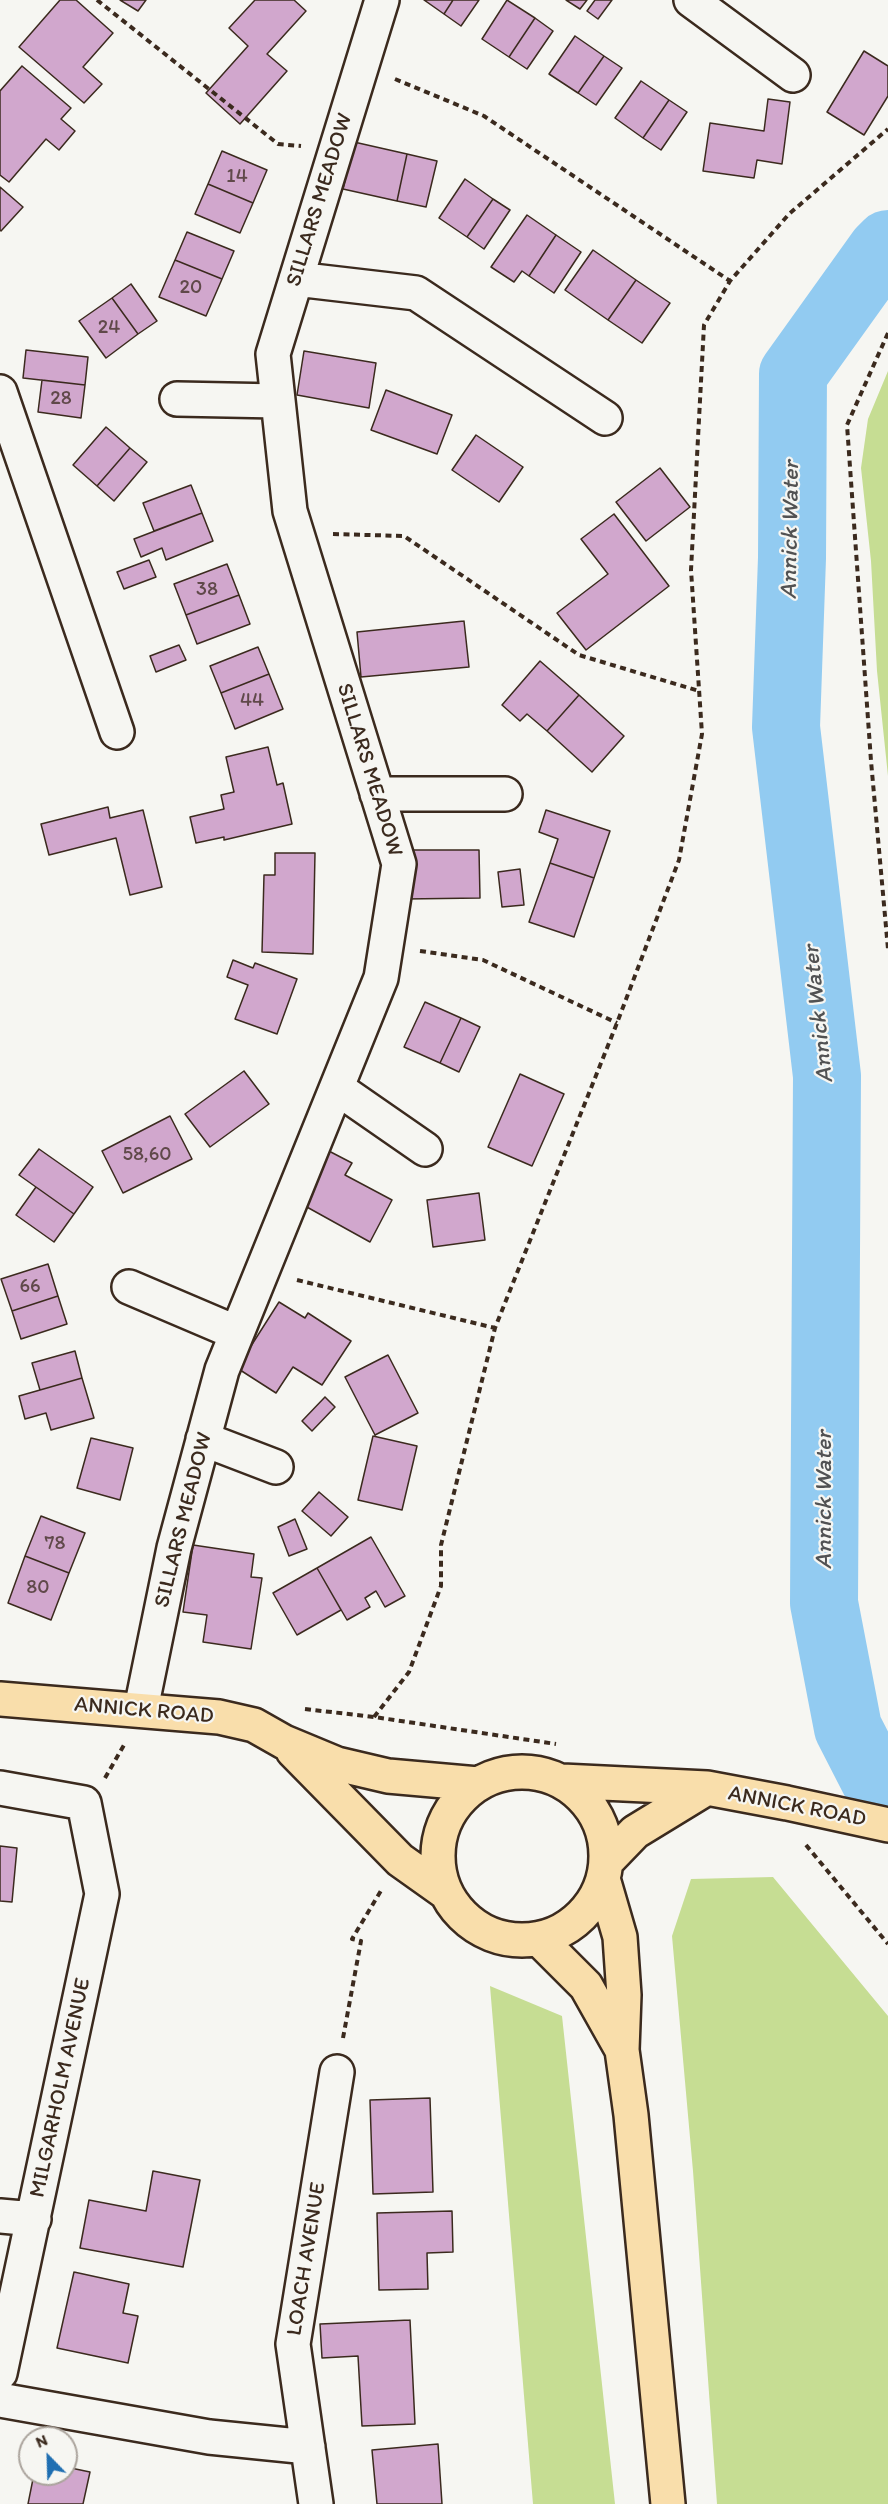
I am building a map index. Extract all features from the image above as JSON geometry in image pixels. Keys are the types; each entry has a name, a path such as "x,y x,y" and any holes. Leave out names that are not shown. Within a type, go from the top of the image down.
{"main road":[{"name":"ANNICK ROAD","path":"0,1699 219,1717 254,1725 284,1742 337,1764 388,1776 478,1784"},
{"name":"ANNICK ROAD","path":"284,1742 399,1860 445,1892"},
{"path":"605,1871 595,1900 583,1915 564,1930 539,1939 512,1940 484,1932 462,1916 445,1892 438,1870 439,1842 451,1810 478,1784 497,1775 527,1771 562,1781 590,1804 604,1831 605,1871 620,1937 624,1995 622,2050 631,2115 668,2504"},
{"name":"ANNICK ROAD","path":"562,1781 706,1788 888,1826"},
{"name":"ANNICK ROAD","path":"605,1871 635,1832 706,1788"},
{"path":"539,1939 586,1986 622,2050"}],"street":[{"name":"SILLARS MEADOW","path":"141,1709 174,1548 222,1370 381,978 399,864 290,511 273,354 382,0"},
{"path":"692,0 793,75"},
{"path":"296,279 416,293 605,418"},
{"path":"0,392 117,732"},
{"path":"177,399 278,401"},
{"path":"377,794 505,794"},
{"path":"337,1088 425,1149"},
{"path":"129,1287 237,1334"},
{"path":"204,1439 276,1467"},
{"path":"0,1788 84,1803"},
{"name":"MILGARHOLM AVENUE","path":"0,2373 102,1894 84,1803"},
{"name":"LOACH AVENUE","path":"316,2504 293,2343 337,2072"},
{"path":"0,2216 34,2219"},
{"path":"0,2400 209,2437 308,2447"}],"path":[{"path":"97,0 278,144 336,149"},
{"path":"362,66 484,116 730,281"},
{"path":"374,1716 410,1672 441,1586 441,1545 495,1328 617,1023 679,860 702,734 691,570 705,325 730,281 789,214 888,129"},
{"path":"888,333 847,425 871,761 888,949"},
{"path":"297,532 404,536 579,655 699,691"},
{"path":"386,946 483,960 617,1023"},
{"path":"262,1272 495,1328"},
{"path":"84,1803 111,1770 141,1709"},
{"path":"294,1710 374,1716 563,1745"},
{"path":"778,1802 888,1944"},
{"path":"337,2072 362,1941 352,1939 399,1860"}],"green space":[{"path":"888,371 888,776 877,671 871,561 861,468 868,419"},
{"path":"773,1877 888,2016 888,2504 717,2504 693,2171 672,1936 691,1879"},
{"path":"490,1986 562,2016 615,2504 533,2504"}],"building":[{"path":"60,0 76,0 113,33 83,67 102,84 84,103 19,47"},
{"path":"120,0 146,0 138,11"},
{"path":"255,0 294,0 306,11 267,54 287,71 240,124 206,93 248,46 229,28"},
{"path":"424,0 453,0 444,14"},
{"path":"453,0 479,0 461,26 444,14"},
{"path":"507,0 535,18 509,57 482,39"},
{"path":"566,0 587,0 580,9"},
{"path":"595,0 612,0 598,19 587,11"},
{"path":"535,18 553,31 527,69 509,57"},
{"path":"575,36 604,56 578,93 549,74"},
{"path":"864,51 888,66 888,96 864,135 827,112"},
{"path":"604,56 622,68 596,105 578,93"},
{"path":"22,66 71,108 61,119 75,131 59,150 46,139 9,182 0,175 0,91"},
{"path":"641,81 669,100 643,138 615,118"},
{"path":"768,99 790,102 782,164 757,160 754,178 703,171 710,123 764,131"},
{"path":"669,100 687,112 661,150 643,138"},
{"path":"354,142 407,154 397,201 343,189"},
{"path":"222,151 267,170 253,203 208,184"},
{"path":"407,154 437,161 426,207 397,201"},
{"path":"465,179 493,199 467,237 439,218"},
{"path":"208,184 253,203 240,233 195,214"},
{"path":"0,187 23,207 1,231 0,230"},
{"path":"493,199 510,210 484,249 467,237"},
{"path":"527,215 556,235 529,276 522,271 514,282 491,267"},
{"path":"187,232 234,251 222,279 175,260"},
{"path":"556,235 581,252 554,293 529,276"},
{"path":"593,250 636,280 608,320 565,290"},
{"path":"175,260 222,279 206,316 159,297"},
{"path":"636,280 670,303 642,343 608,320"},
{"path":"131,284 157,321 138,334 112,298"},
{"path":"112,298 138,334 106,358 79,321"},
{"path":"26,350 88,357 85,385 23,378"},
{"path":"304,351 376,363 369,408 297,395"},
{"path":"42,380 85,385 81,418 38,412"},
{"path":"386,390 452,415 437,454 371,430"},
{"path":"106,427 130,448 97,486 73,465"},
{"path":"476,435 523,467 499,502 452,470"},
{"path":"130,448 147,462 114,501 97,486"},
{"path":"660,468 690,507 646,541 616,502"},
{"path":"191,485 202,513 154,531 143,503"},
{"path":"202,513 213,541 166,560 162,548 141,557 134,539"},
{"path":"614,514 669,586 586,650 557,613 608,574 581,539"},
{"path":"149,560 156,577 124,589 117,572"},
{"path":"227,564 239,595 186,615 174,584"},
{"path":"239,595 250,624 197,644 186,615"},
{"path":"464,621 469,667 361,677 357,632"},
{"path":"179,645 186,660 156,672 150,656"},
{"path":"258,647 269,674 221,693 210,666"},
{"path":"540,661 579,695 547,731 527,714 520,721 502,705"},
{"path":"269,674 283,709 235,729 221,693"},
{"path":"579,695 624,736 592,772 547,731"},
{"path":"268,747 277,785 283,783 292,824 224,840 224,837 196,843 190,817 224,809 221,795 234,792 226,757"},
{"path":"108,807 110,818 143,810 162,887 130,895 116,838 49,855 41,824"},
{"path":"546,810 610,831 594,878 550,863 558,839 539,832"},
{"path":"404,850 479,850 480,898 405,899"},
{"path":"275,853 315,853 313,954 262,952 264,875 275,875"},
{"path":"550,863 594,878 574,937 529,922"},
{"path":"520,869 524,905 502,907 498,872"},
{"path":"233,960 253,968 255,963 297,979 277,1034 235,1019 248,985 227,977"},
{"path":"425,1002 461,1018 440,1063 404,1047"},
{"path":"461,1018 480,1027 459,1072 440,1063"},
{"path":"244,1071 269,1104 210,1147 185,1114"},
{"path":"520,1074 564,1094 532,1166 488,1147"},
{"path":"170,1116 192,1159 123,1193 102,1151"},
{"path":"39,1149 93,1187 74,1214 19,1175"},
{"path":"325,1149 352,1163 345,1175 392,1200 370,1242 296,1201"},
{"path":"36,1187 74,1214 54,1242 16,1215"},
{"path":"479,1193 485,1240 433,1247 427,1200"},
{"path":"48,1264 58,1296 12,1311 1,1279"},
{"path":"58,1296 67,1324 21,1339 12,1311"},
{"path":"279,1302 305,1318 308,1313 351,1341 322,1385 293,1367 276,1393 237,1368"},
{"path":"75,1351 82,1378 40,1390 32,1363"},
{"path":"388,1355 418,1413 375,1435 345,1377"},
{"path":"82,1378 94,1418 51,1430 46,1413 25,1419 19,1396"},
{"path":"325,1397 335,1407 312,1431 302,1421"},
{"path":"373,1436 417,1446 402,1510 358,1500"},
{"path":"91,1438 133,1448 120,1500 77,1488"},
{"path":"319,1492 348,1517 331,1536 302,1511"},
{"path":"41,1516 85,1533 69,1573 25,1556"},
{"path":"295,1519 307,1549 289,1556 278,1527"},
{"path":"371,1537 405,1596 385,1607 376,1591 365,1598 370,1607 347,1620 317,1568"},
{"path":"193,1545 254,1554 251,1577 262,1578 251,1649 203,1642 207,1615 183,1612"},
{"path":"25,1556 69,1573 51,1620 8,1603"},
{"path":"317,1568 341,1610 297,1635 273,1593"},
{"path":"0,1846 17,1848 12,1902 0,1901"},
{"path":"430,2098 433,2192 373,2194 370,2100"},
{"path":"153,2171 200,2180 183,2267 80,2248 89,2200 146,2211"},
{"path":"452,2211 453,2252 427,2253 428,2289 379,2290 377,2213"},
{"path":"74,2272 129,2284 123,2313 138,2316 128,2363 57,2348"},
{"path":"410,2320 415,2424 362,2426 358,2356 322,2358 320,2324"},
{"path":"438,2444 442,2504 377,2504 372,2450"},
{"path":"78,2470 90,2472 83,2504 28,2504 32,2486 78,2486"}],"waterway":[{"name":"Annick Water","path":"888,244 793,374 792,558 786,727 827,1076 824,1603 848,1728 888,1806"}]}
